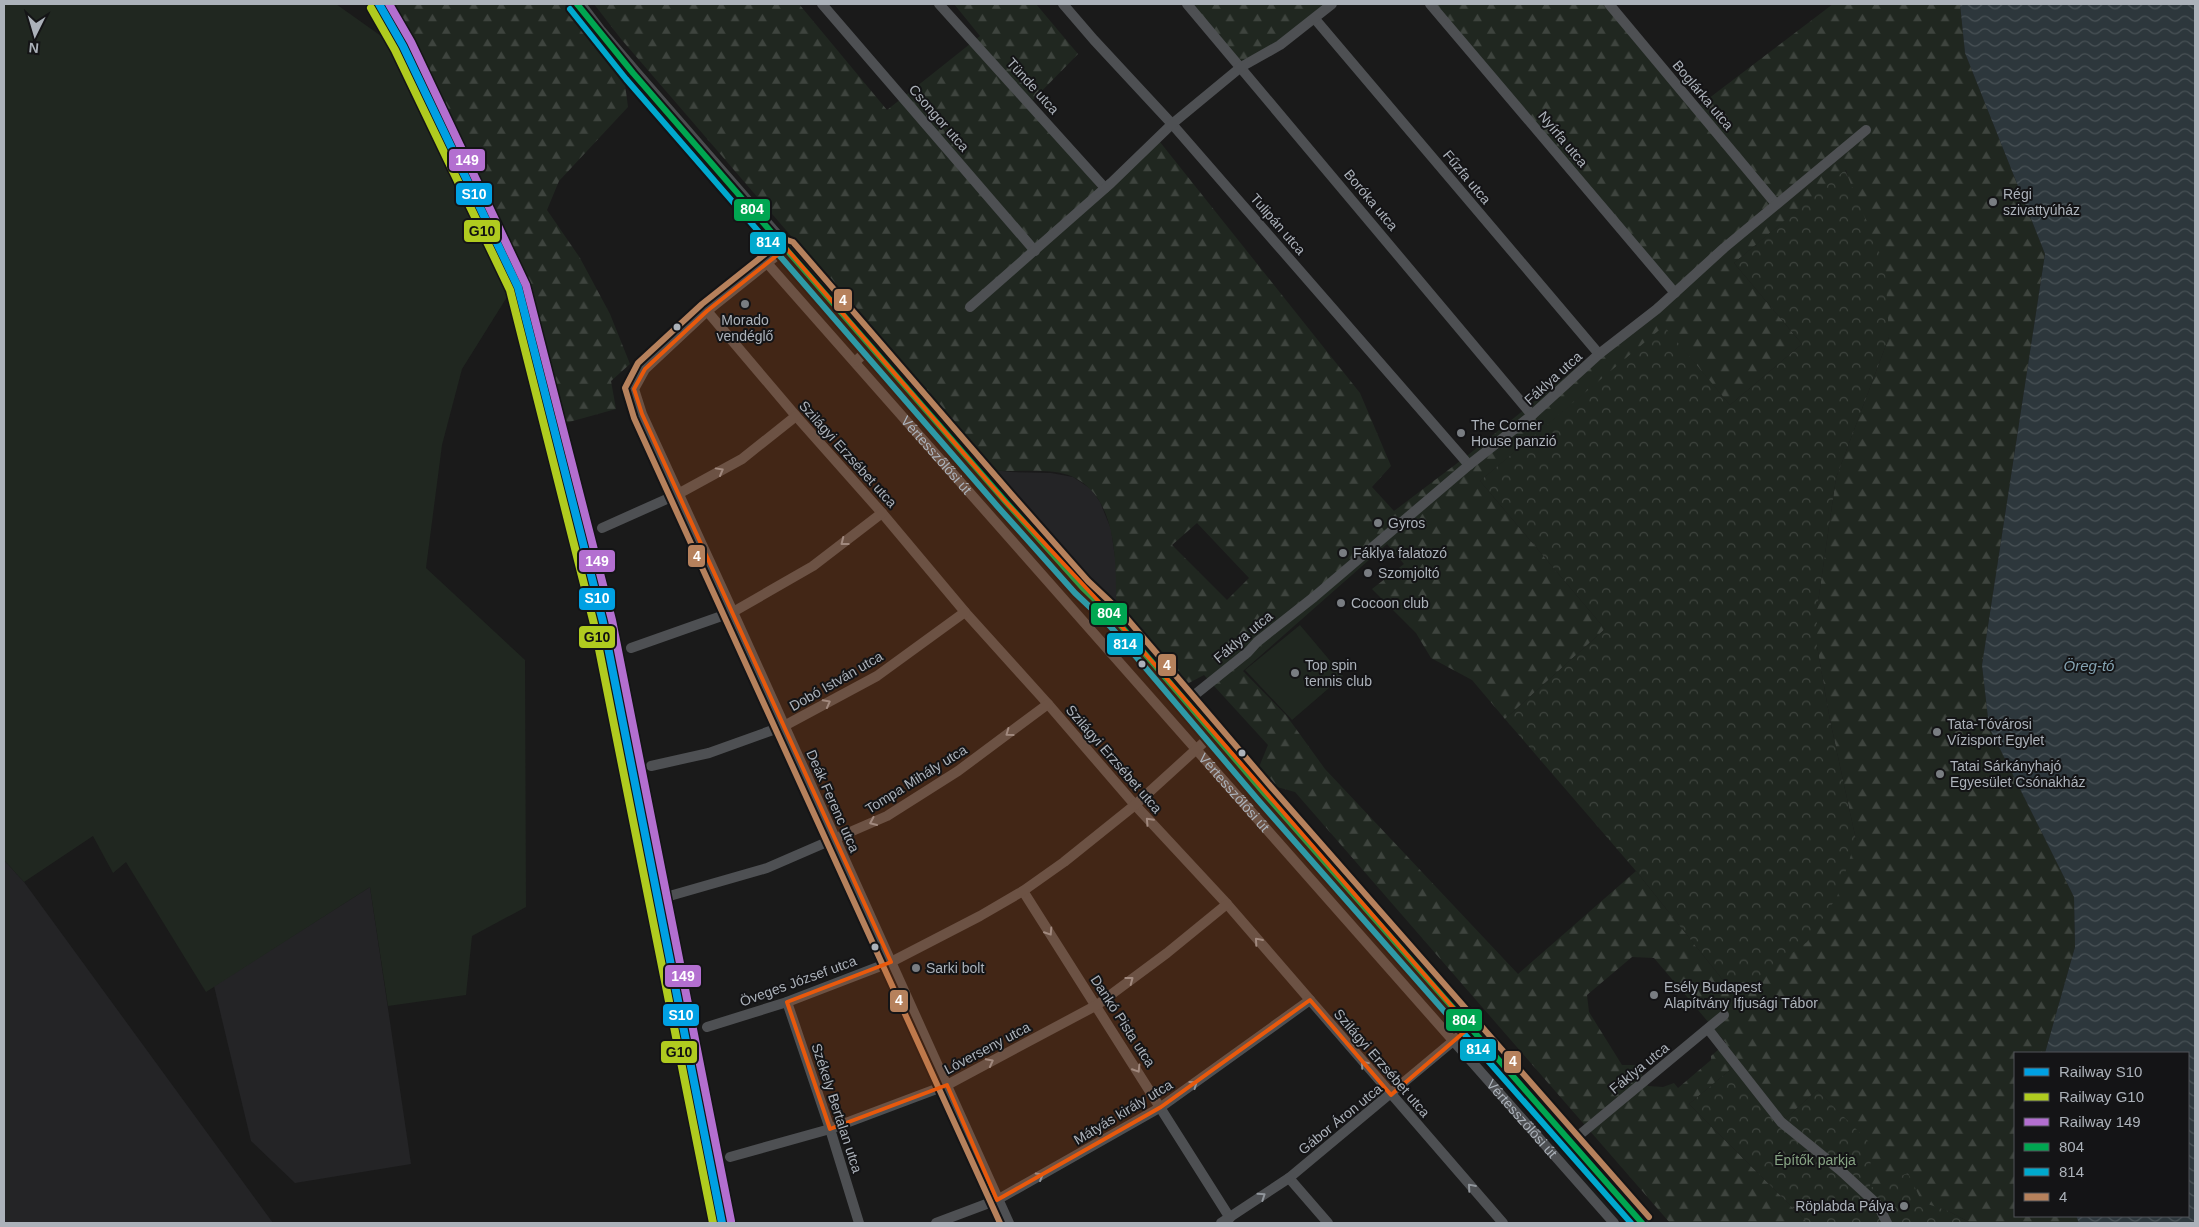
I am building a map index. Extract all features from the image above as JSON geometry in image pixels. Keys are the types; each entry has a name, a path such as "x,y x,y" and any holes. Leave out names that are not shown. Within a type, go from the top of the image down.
{"main road":[{"name":"Vértesszőlősi út","path":"577,4 628,66 1005,501 1082,587 1116,620 1213,734 1642,1223"}],"street":[{"name":"Csongor utca","path":"822,4 1034,251"},
{"name":"Tünde utca","path":"939,4 1106,188"},
{"name":"Tulipán utca","path":"1063,4 1172,124 1469,465"},
{"name":"Boróka utca","path":"1187,4 1532,415"},
{"path":"970,307 1106,188 1172,124 1241,67 1280,45 1332,4"},
{"name":"Nyírfa utca","path":"1430,4 1675,293"},
{"name":"Boglárka utca","path":"1609,4 1776,204"},
{"name":"Fűzfa utca","path":"1315,19 1599,354"},
{"name":"Fáklya utca","path":"1187,702 1469,465 1532,415 1599,354 1675,293 1776,204 1866,130"},
{"path":"707,311 786,248"},
{"name":"Vértesszőlősi út","path":"767,263 1614,1223"},
{"name":"Deák Ferenc utca","path":"707,311 645,369 634,389 642,414 1008,1223"},
{"name":"Szilágyi Erzsébet utca","path":"707,311 796,416 882,512 964,612 1048,704 1135,805 1227,904 1503,1223"},
{"path":"855,362 872,346"},
{"path":"602,528 678,494 742,459 796,416"},
{"path":"631,648 733,612 813,566 882,512"},
{"name":"Dobó István utca","path":"651,766 709,753 784,726 877,676 964,612"},
{"name":"Tompa Mihály utca","path":"673,895 767,868 887,816 958,771 1048,704"},
{"name":"Öveges József utca","path":"707,1027 787,1002 891,962 980,916 1023,891 1064,862 1135,805 1213,734"},
{"name":"Dankó Pista utca","path":"1023,891 1161,1107 1226,1220"},
{"name":"Lóverseny utca","path":"730,1157 830,1129 947,1085 1097,1005 1167,953 1227,904"},
{"name":"Mátyás király utca","path":"936,1223 997,1200 1161,1107 1310,1000"},
{"name":"Székely Bertalan utca","path":"787,1002 830,1129 859,1223"},
{"name":"Fáklya utca","path":"1571,1142 1724,1015"},
{"name":"Gábor Áron utca","path":"1226,1220 1289,1178 1391,1095 1470,1027"},
{"path":"1708,1029 1781,1122 1840,1170 1878,1205 1887,1223"},
{"path":"1289,1178 1328,1223"}],"highlighted area":[{"path":"786,248 1005,501 1116,620 1470,1027 1391,1095 1310,1000 1161,1107 997,1200 947,1085 830,1129 787,1002 891,962 642,414 634,389 645,369 707,311"}],"shaded area":[{"path":"993,470 1051,473 1073,477 1091,489 1100,502 1111,529 1116,564 1116,609"},
{"path":"4,860 24,882 273,1223 4,1223"},
{"path":"370,887 411,1164 295,1183 251,1141 214,986"}],"green space":[{"path":"4,4 336,4 398,48 512,289 462,369 442,445 426,568 525,660 526,907 472,936 466,995 388,1006 370,887 206,992 126,862 113,873 93,836 24,882 4,860"},
{"path":"384,4 564,4 625,84 628,107 559,181 547,210 580,258 610,314 630,364 611,381 616,409 562,424 528,311 505,256 447,128"},
{"path":"594,4 799,4 887,110 980,36 954,4 1036,4 1078,54 1030,103 1098,188 1156,137 1360,393 1391,466 1372,487 1394,511 1468,455 1675,288 1431,4 1614,4 1700,105 1833,4 1960,4 1965,53 2045,254 1982,665 1989,727 2074,897 2075,947 2045,1052 2014,1052 2014,1217 2076,1217 2079,1223 1971,1223 1948,1211 1870,1188 1870,1144 1817,1090 1784,1120 1736,1065 1689,1104 1808,1223 1670,1223 1295,792 1270,785 1259,767 1268,745 1204,675 1187,684 1116,609 1115,554 1112,535 1107,517 1099,501 1088,487 1073,477 1055,472 993,470 621,39","holes":["1846,170 1889,337 1836,478 1817,609 1817,646 1830,720 1856,840 1734,994 1636,871 1518,974 1325,769 1286,715 1243,671 1387,544 1404,564 1372,589 1416,633 1431,658 1472,680 1505,719 1605,629 1480,481 1664,327 1730,405 1802,344 1734,263","1197,523 1249,578 1227,600 1172,545","1632,957 1654,958 1726,1043 1711,1056 1711,1060 1678,1088 1674,1083 1663,1087 1648,1086 1637,1065 1622,1065 1589,1012 1587,995"]},
{"path":"1193,4 1332,4 1241,67"},
{"path":"1845,170 1885,266 1889,337 1836,478 1817,609 1817,646 1830,720 1856,840 1837,897 1807,942 1734,994 1636,871 1505,719 1605,629 1480,481 1664,326 1730,405 1802,344 1734,263"},
{"name":"Top spin tennis club","path":"1300,625 1343,676 1292,720 1245,670"},
{"name":"Építők parkja","path":"1736,1065 1784,1120 1817,1090 1871,1144 1870,1188 1908,1173 1922,1202 1948,1211 1971,1223 1808,1223 1689,1104"}],"water":[{"name":"Öreg-tó","path":"1960,4 2195,4 2195,1223 2079,1223 2076,1217 2189,1217 2189,1052 2045,1052 2075,947 2074,897 1989,727 1982,665 2045,254 1965,53"}],"rail line":[{"name":"S10","path":"379,4 403,46 518,287 603,622 722,1223"},
{"name":"149","path":"389,4 411,42 526,285 612,620 731,1221"},
{"name":"G10","path":"371,8 395,50 510,290 594,624 713,1223"}],"transit line":[{"name":"804","path":"577,4 633,73 1005,501 1082,587 1116,620 1265,794 1642,1223"},
{"name":"814","path":"570,9 626,79 998,507 1075,593 1110,626 1258,800 1631,1223"},
{"name":"4","path":"1000,1223 634,418 625,388 638,363 702,304 784,239 793,242 1088,581 1123,614 1272,788 1649,1217"}],"place":[{"name":"Régi szivattyúház","path":"1993,202"},
{"name":"Morado vendéglő","path":"745,304"},
{"name":"The Corner House panzió","path":"1461,433"},
{"name":"Gyros","path":"1378,523"},
{"name":"Fáklya falatozó","path":"1343,553"},
{"name":"Szomjoltó","path":"1368,573"},
{"name":"Cocoon club","path":"1341,603"},
{"name":"Top spin tennis club","path":"1295,673"},
{"name":"Tata-Tóvárosi Vízisport Egylet","path":"1937,732"},
{"name":"Tatai Sárkányhajó Egyesület Csónakház","path":"1940,774"},
{"name":"Sarki bolt","path":"916,968"},
{"name":"Esély Budapest Alapítvány Ifjusági Tábor","path":"1654,995"},
{"name":"Röplabda Pálya","path":"1904,1206"}]}
